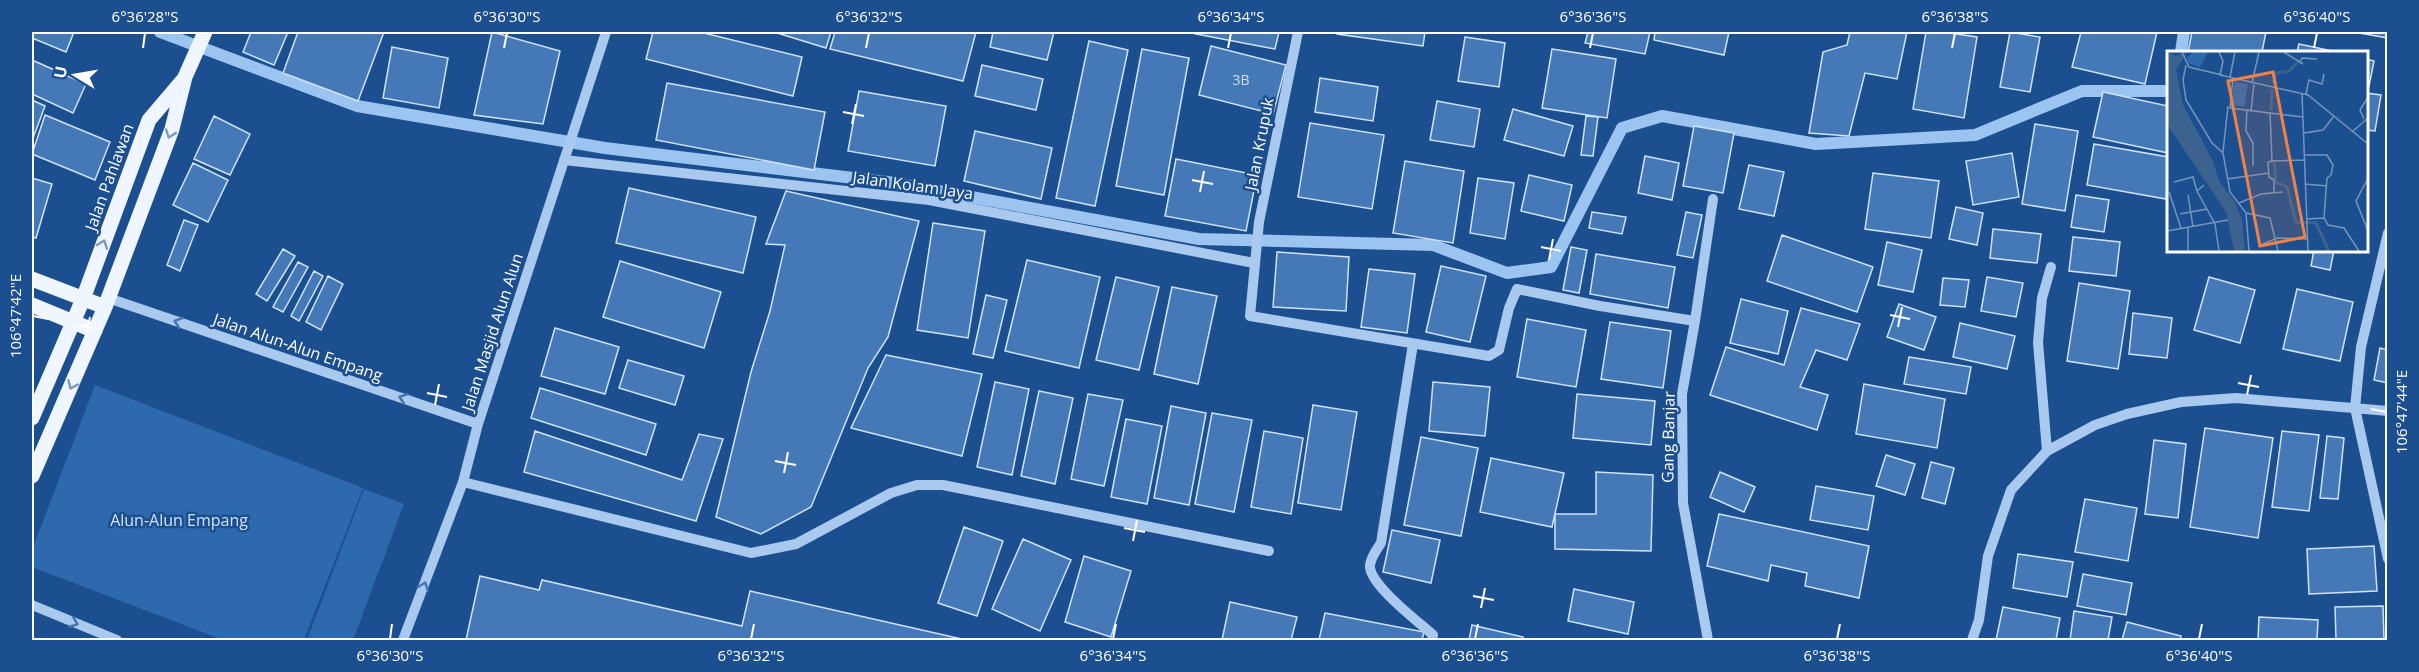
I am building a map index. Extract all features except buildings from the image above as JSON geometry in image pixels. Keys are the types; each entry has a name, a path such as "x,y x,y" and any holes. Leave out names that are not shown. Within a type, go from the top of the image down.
{"main road":[{"name":"Jalan Pahlawan","path":"32,476 107,303 172,129 188,71 205,33"},
{"name":"Jalan Pahlawan","path":"32,418 83,299 149,120 188,71"},
{"path":"32,279 83,299 107,303"},
{"path":"32,304 95,331"}],"street":[{"name":"Jalan Masjid Alun Alun","path":"404,640 464,482 478,424 606,32"},
{"name":"Jalan Krupuk","path":"1298,32 1259,222 1250,316 1413,344"},
{"name":"Jalan Kolam Jaya","path":"565,155 929,200 1254,263"},
{"name":"Gang Banjar","path":"1708,640 1683,503 1682,394 1713,199"},
{"path":"2388,233 2361,347 2355,408 2388,559"},
{"path":"2047,451 2038,342 2042,298 2051,267"},
{"path":"1432,640 1433,635 1383,590 1371,571 1370,563 1381,543 1413,344 1489,356 1496,354 1500,351 1509,308 1517,290 1695,321"},
{"name":"Jalan Alun-Alun Empang","path":"107,303 478,424"},
{"path":"1972,640 1979,620 1988,556 2011,490 2047,451 2095,425 2127,414 2181,402 2236,398 2388,411"},
{"path":"464,482 751,553 796,544 891,493 917,485 943,485 1269,551"},
{"path":"32,605 117,640"}],"green space":[{"name":"Alun-Alun Empang","path":"95,385 363,488 304,640 223,640 32,567 32,550"},
{"path":"364,489 404,504 353,640 307,640"}],"waterway":[{"path":"160,32 357,106 605,148 895,183 1199,239 1433,245 1507,273 1551,267 1622,128 1662,116 1816,144 1975,135 2082,91 2167,91"},
{"path":"2181,51 2184,32"}]}
